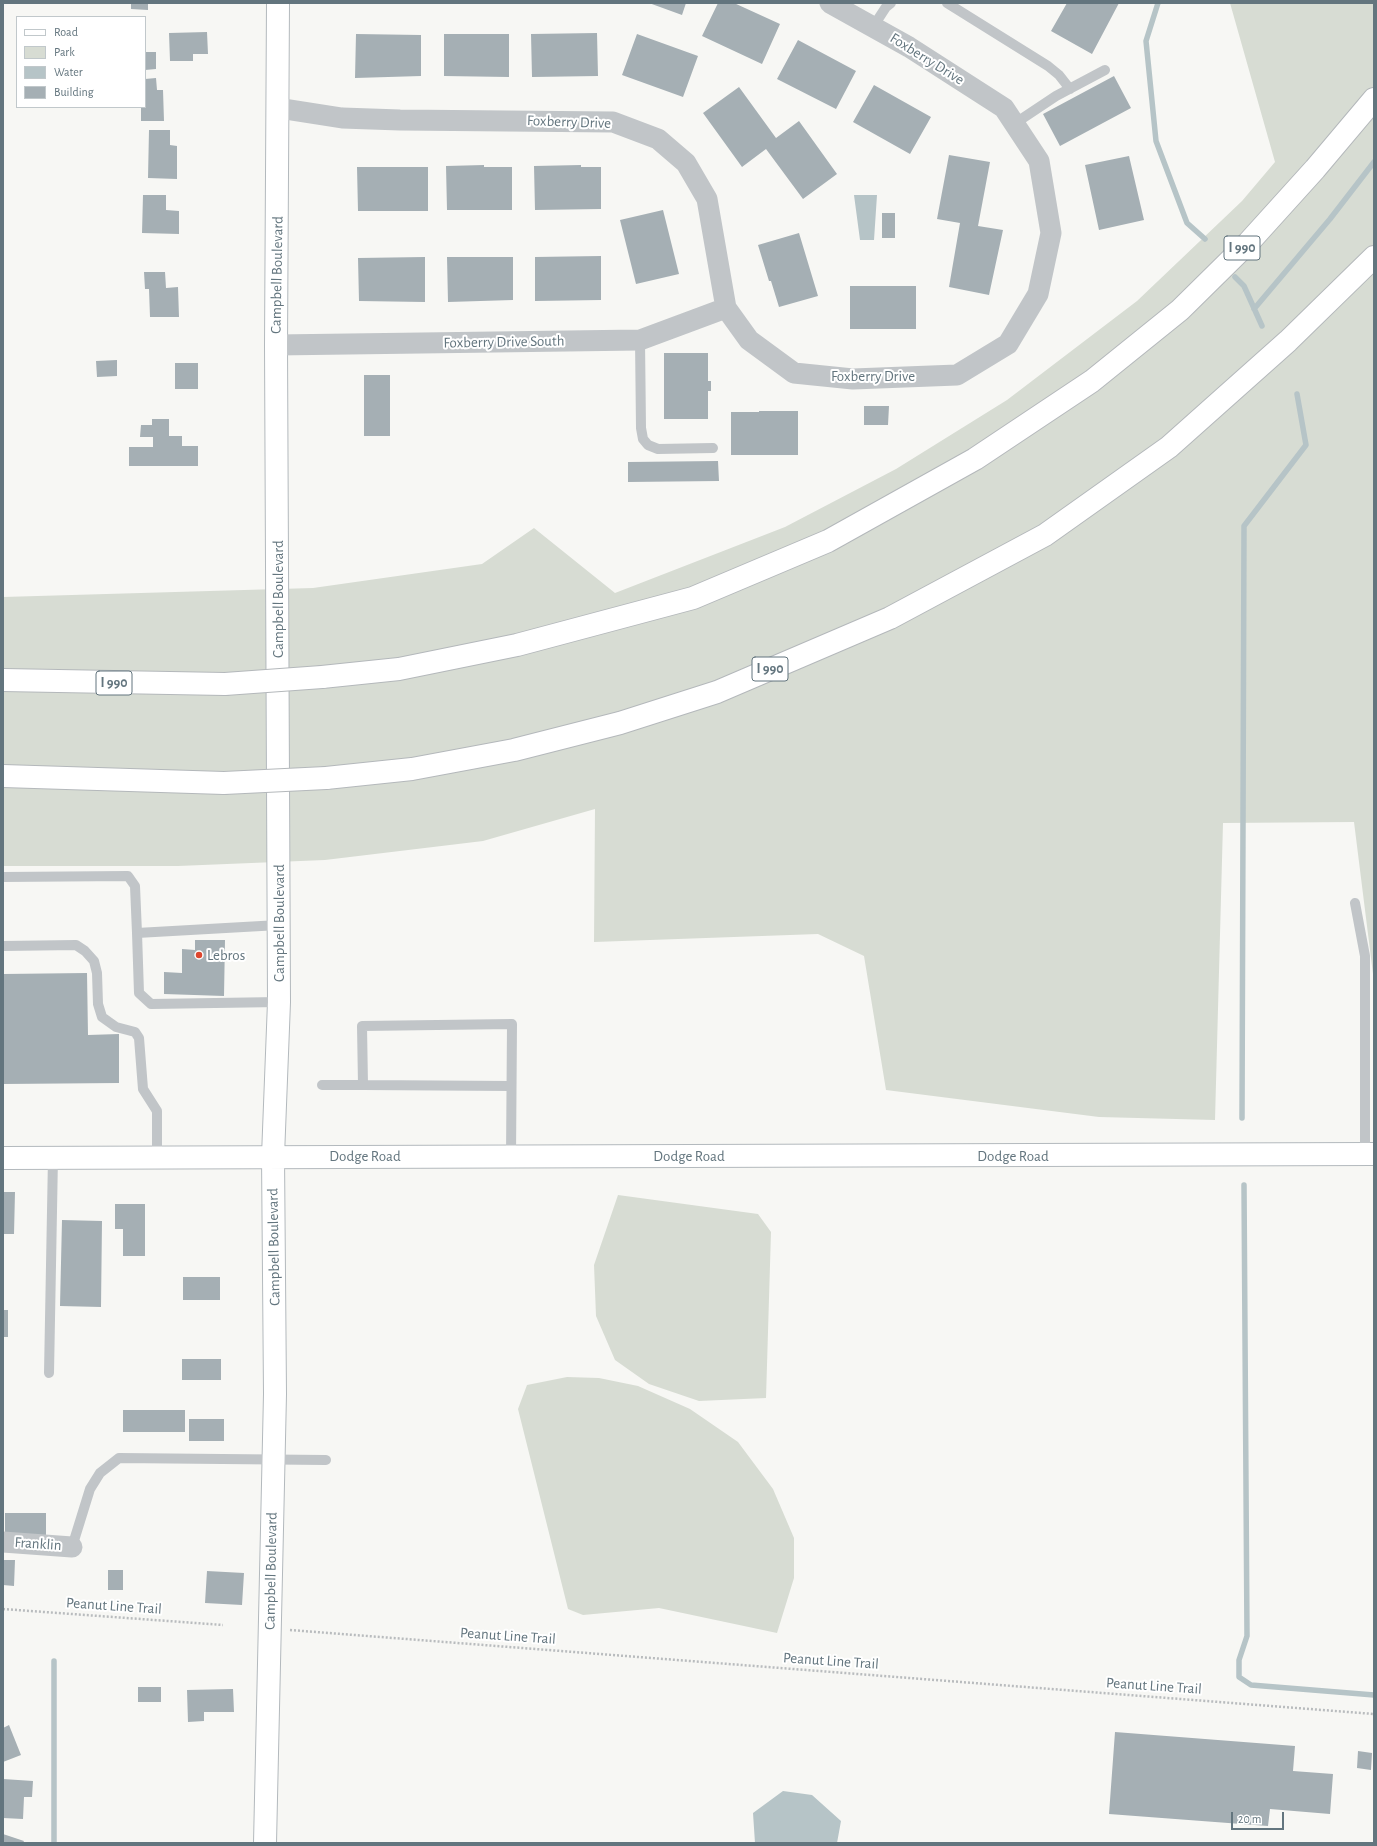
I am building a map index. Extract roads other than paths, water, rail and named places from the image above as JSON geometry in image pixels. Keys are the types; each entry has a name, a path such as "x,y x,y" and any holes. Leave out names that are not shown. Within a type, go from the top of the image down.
{"main road":[{"name":"Campbell Boulevard","path":"265,1843 275,1394 273,1156 279,1002 276,345 278,3"},
{"name":"I 990","path":"3,680 225,684 322,677 399,669 517,645 693,598 828,541 976,459 1092,381 1180,310 1249,242 1316,169 1374,99"},
{"name":"I 990","path":"3,776 224,783 326,778 412,769 490,754 620,723 717,692 890,618 1045,535 1169,447 1288,341 1374,257"},
{"name":"Dodge Road","path":"3,1158 157,1156 511,1157 1370,1154"}],"street":[{"name":"Foxberry Drive","path":"278,108 342,118 613,122 658,139 686,163 707,199 726,308 748,340 794,373 853,379 957,375 1008,344 1038,294 1051,232 1039,161 1004,108 909,47 830,3"},
{"name":"Foxberry Drive South","path":"276,345 640,340 726,308"},
{"name":"Franklin","path":"3,1542 72,1547"}],"lane":[{"path":"873,27 886,7 891,3"},
{"path":"947,3 1048,66 1059,75 1070,89"},
{"path":"1014,124 1070,89 1105,70"},
{"path":"640,340 641,428 643,439 648,445 658,449 713,448"},
{"path":"3,877 128,876 134,886 139,993 151,1004 279,1002"},
{"path":"1355,902 1365,956 1370,1154"},
{"path":"137,933 279,925"},
{"path":"3,946 76,945 85,951 94,962 97,973 98,1004 102,1017 116,1027 135,1032 139,1038 143,1089 157,1111 157,1156"},
{"path":"363,1085 362,1026 512,1024 511,1157"},
{"path":"322,1085 511,1086"},
{"path":"49,1374 53,1157"},
{"path":"72,1547 90,1489 100,1473 119,1458 274,1458 326,1460"}],"water":[{"path":"854,195 877,195 874,240 860,240"},
{"path":"783,1791 812,1795 841,1821 837,1843 755,1843 753,1813"}],"waterway":[{"path":"1158,3 1146,41 1156,141 1187,223 1205,239"},
{"path":"1254,309 1330,219 1374,162"},
{"path":"1235,277 1244,286 1262,326"},
{"path":"1242,1118 1244,526 1306,445 1297,394"},
{"path":"1244,1185 1247,1636 1239,1660 1239,1677 1251,1685 1374,1695"},
{"path":"54,1661 54,1843"}],"place":[{"name":"Lebros","path":"199,955"}]}
